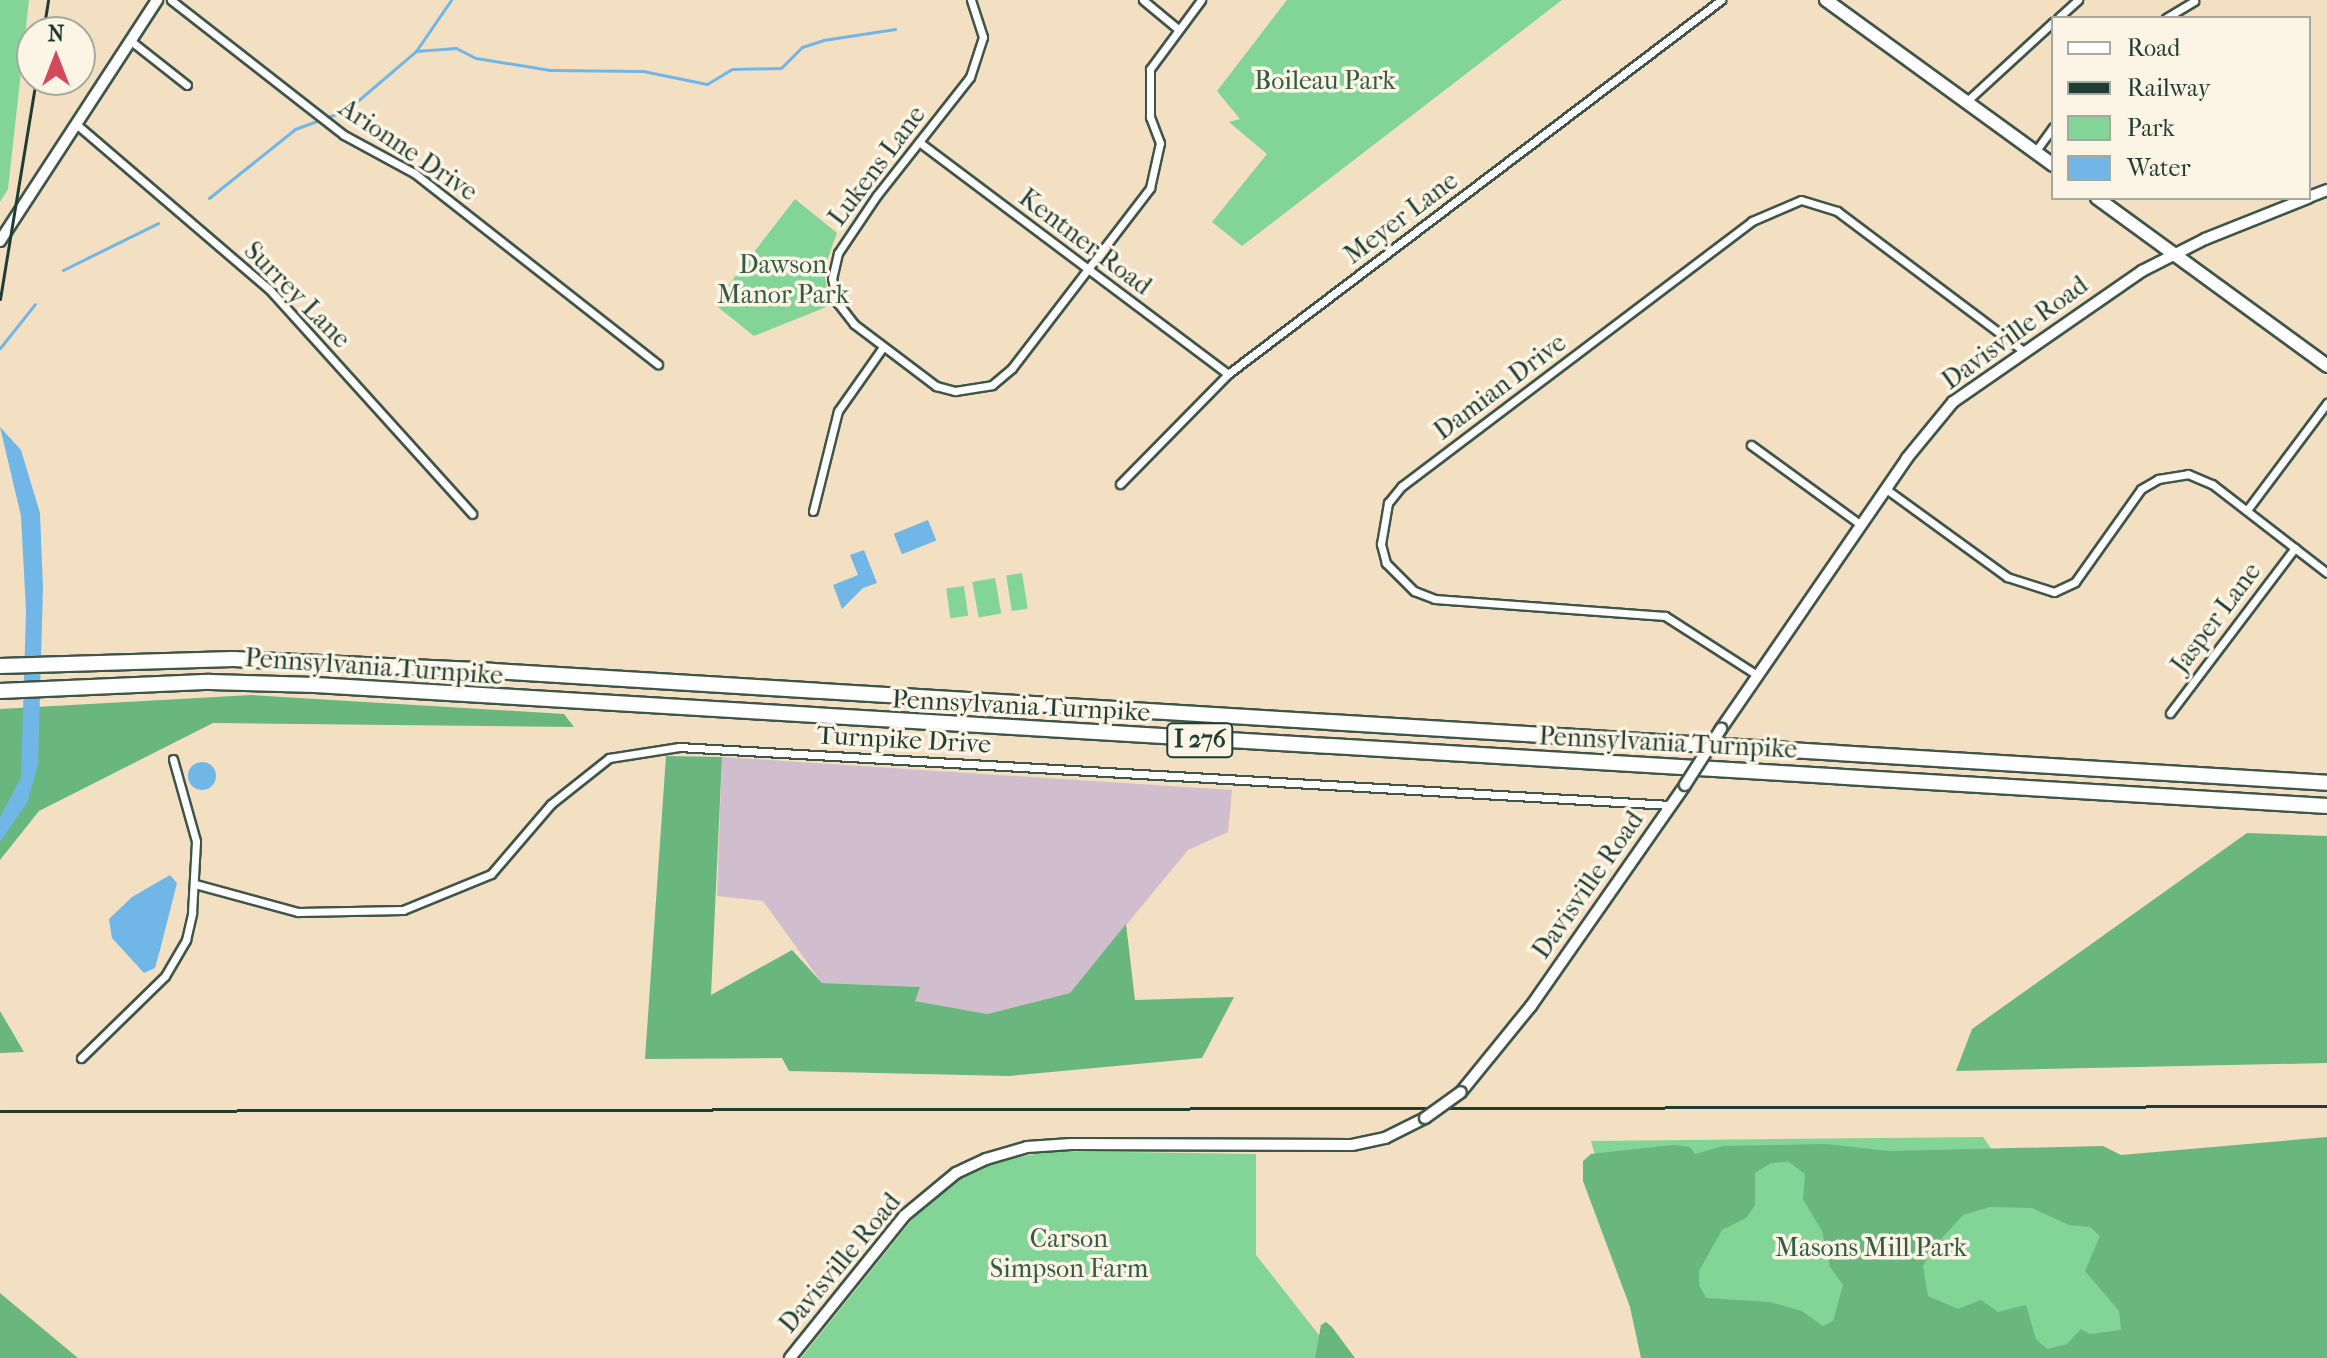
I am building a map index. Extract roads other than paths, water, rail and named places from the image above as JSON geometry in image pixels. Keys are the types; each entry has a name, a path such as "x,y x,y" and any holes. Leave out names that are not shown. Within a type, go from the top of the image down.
{"highway":[{"name":"Pennsylvania Turnpike","path":"0,666 233,659 508,671 2327,783"},
{"name":"Pennsylvania Turnpike","path":"0,691 73,687 315,685 2327,806"}],"main road":[{"path":"1832,1 2051,164"},
{"path":"2100,200 2327,366"}],"street":[{"path":"0,241 157,0"},
{"name":"Arionne Drive","path":"171,0 344,135 414,173 658,364"},
{"name":"Lukens Lane","path":"971,0 981,25 980,55 970,77 838,253 832,278 843,313 936,386 955,391 992,385 1012,368 1086,268"},
{"path":"1143,0 1178,29"},
{"path":"1086,268 1150,188 1160,143 1150,117 1150,69 1201,0"},
{"name":"Meyer Lane","path":"1120,484 1228,374 1721,0"},
{"path":"2060,16 2078,0"},
{"path":"2169,16 2194,1"},
{"path":"1967,101 2051,24"},
{"path":"131,41 187,85"},
{"name":"Surrey Lane","path":"75,123 269,289 472,514"},
{"path":"2035,152 2051,130"},
{"name":"Kentner Road","path":"919,142 1228,374"},
{"name":"Damian Drive","path":"1757,675 1665,616 1435,599 1414,591 1386,563 1381,544 1388,503 1402,486 1752,221 1801,200 1837,211 2022,350"},
{"name":"Davisville Road","path":"790,1358 904,1216 956,1173 986,1159 1027,1147 1071,1144 1352,1145 1425,1118 1461,1092 1531,1006 1886,489 1953,402 2022,350 2174,253 2303,200"},
{"path":"813,511 838,411 883,347"},
{"path":"2247,510 2327,403"},
{"path":"1751,445 1861,525"},
{"path":"1886,489 2007,577 2054,592 2075,582 2141,489 2158,479 2188,474 2247,510 2327,573"},
{"name":"Jasper Lane","path":"2170,713 2295,548"},
{"name":"Turnpike Drive","path":"195,884 298,912 356,915 403,910 491,874 551,804 609,758 679,747 1670,805"},
{"path":"81,1058 165,976 186,940 195,884 196,841 173,759"}],"water":[{"path":"0,427 21,450 40,513 43,588 38,765 27,803 0,842 0,817 21,778 26,611 21,516"},
{"path":"928,520 936,540 902,554 894,534"},
{"path":"864,550 877,583 863,588 842,609 833,585 858,575 850,555"},
{"path":"202,762 212,766 216,776 212,786 202,790 192,786 188,776 192,766"},
{"path":"170,875 177,883 160,950 155,968 144,973 112,938 109,919 132,897"}],"waterway":[{"path":"209,198 295,129 347,110 416,51 451,0"},
{"path":"416,51 456,48 476,58 550,70 643,71 707,84 732,69 781,68 802,47 823,40 895,29"},
{"path":"63,270 158,223"},
{"path":"0,348 35,304"}],"railway":[{"path":"46,16 48,0"},
{"path":"0,299 33,96"},
{"path":"0,1111 2327,1106"}],"park label":[{"name":"Boileau Park","path":"1325,81"},
{"name":"Dawson Manor Park","path":"783,280"},
{"name":"Masons Mill Park","path":"1871,1248"},
{"name":"Carson Simpson Farm","path":"1069,1254"}]}
